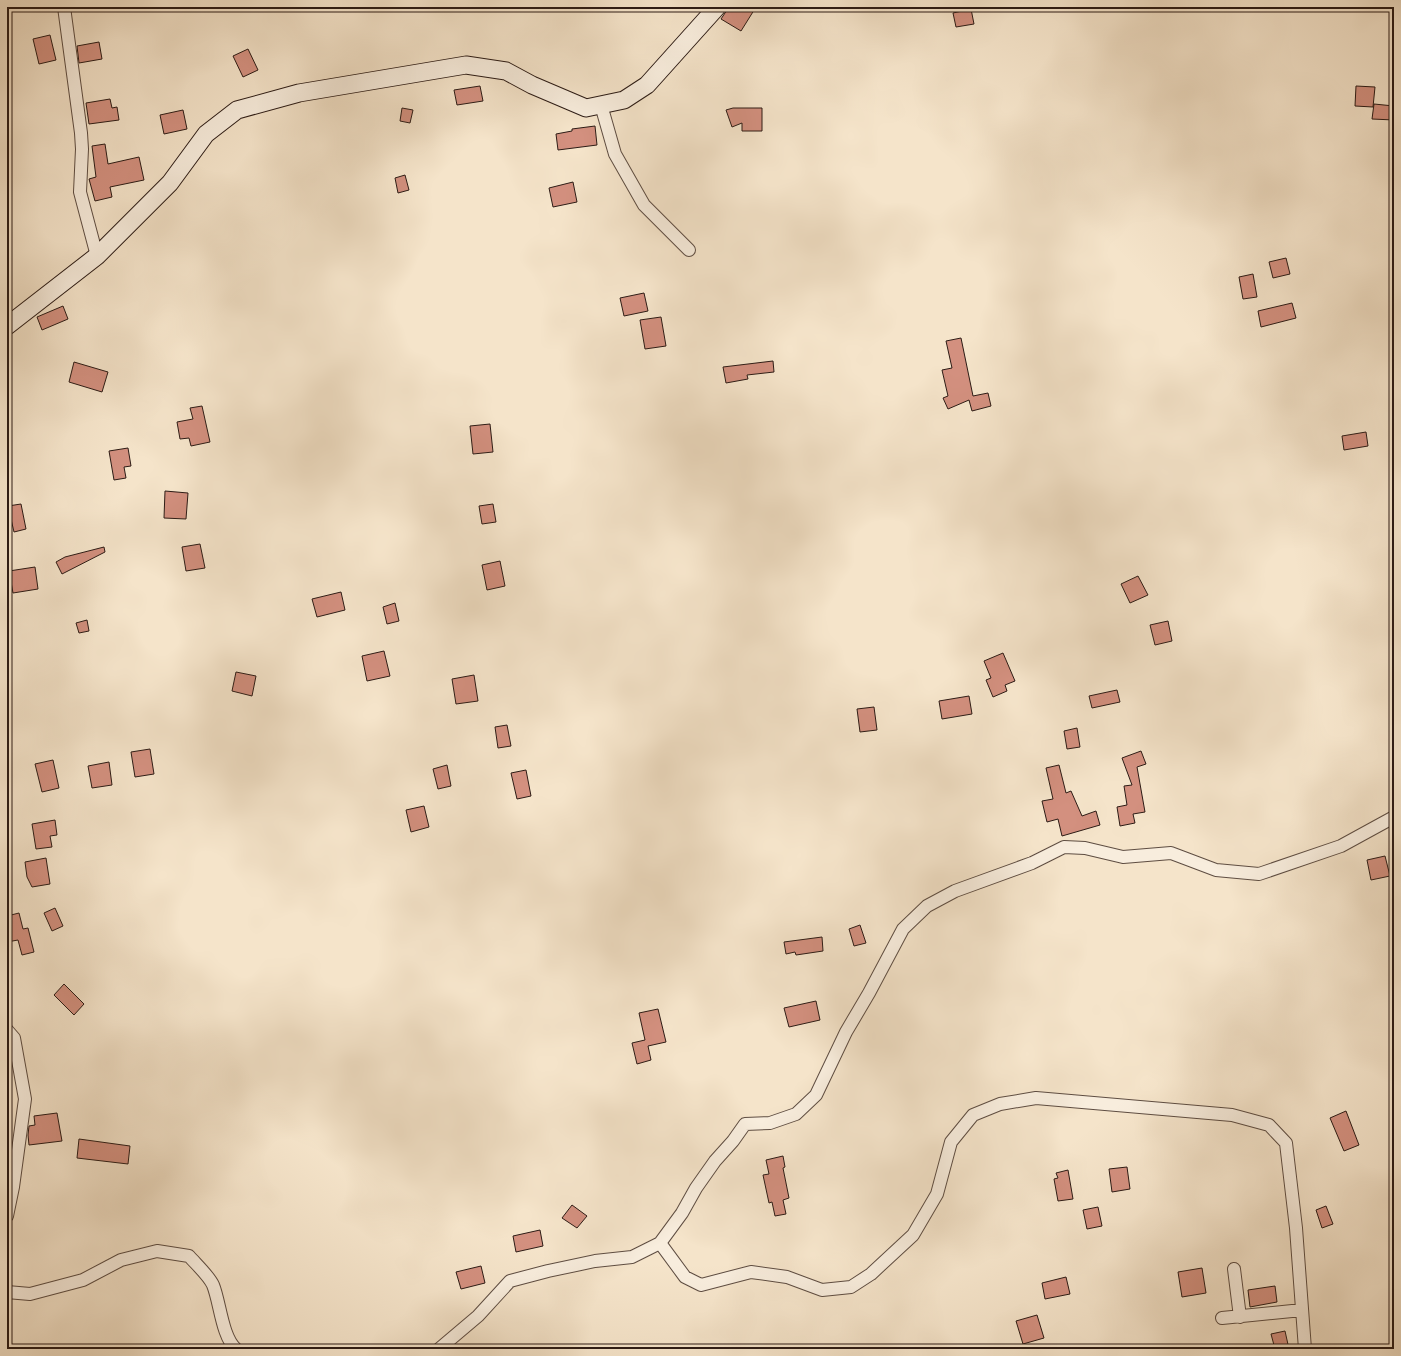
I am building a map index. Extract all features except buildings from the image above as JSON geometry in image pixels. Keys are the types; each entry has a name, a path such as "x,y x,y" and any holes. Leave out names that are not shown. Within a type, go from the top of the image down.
{"street":[{"path":"64,7 82,149 80,192 97,256"},
{"path":"7,326 97,256 170,183 206,134 237,110 299,93 466,65 506,71 532,85 586,108 624,100 647,85 717,7"},
{"path":"601,104 615,154 644,204 689,250"},
{"path":"439,1349 478,1316 510,1281 548,1270 595,1261 632,1257 660,1243 682,1213 696,1188 715,1161 733,1141 745,1124 770,1122 796,1114 816,1095 846,1032 870,992 903,929 927,906 955,891 1032,863 1064,847 1084,848 1122,857 1170,853 1216,870 1259,874 1341,846 1394,817"},
{"path":"7,1030 14,1038 25,1098 13,1187 7,1216"},
{"path":"660,1243 685,1277 701,1285 751,1272 787,1277 822,1290 851,1287 871,1274 913,1235 937,1194 951,1142 973,1115 1000,1104 1036,1098 1232,1115 1269,1125 1286,1143 1296,1228 1305,1349"},
{"path":"7,1292 30,1294 83,1280 121,1260 157,1251 189,1256 212,1284 223,1323 232,1346 236,1349"},
{"path":"1234,1269 1240,1316"},
{"path":"1222,1318 1302,1310"}]}
